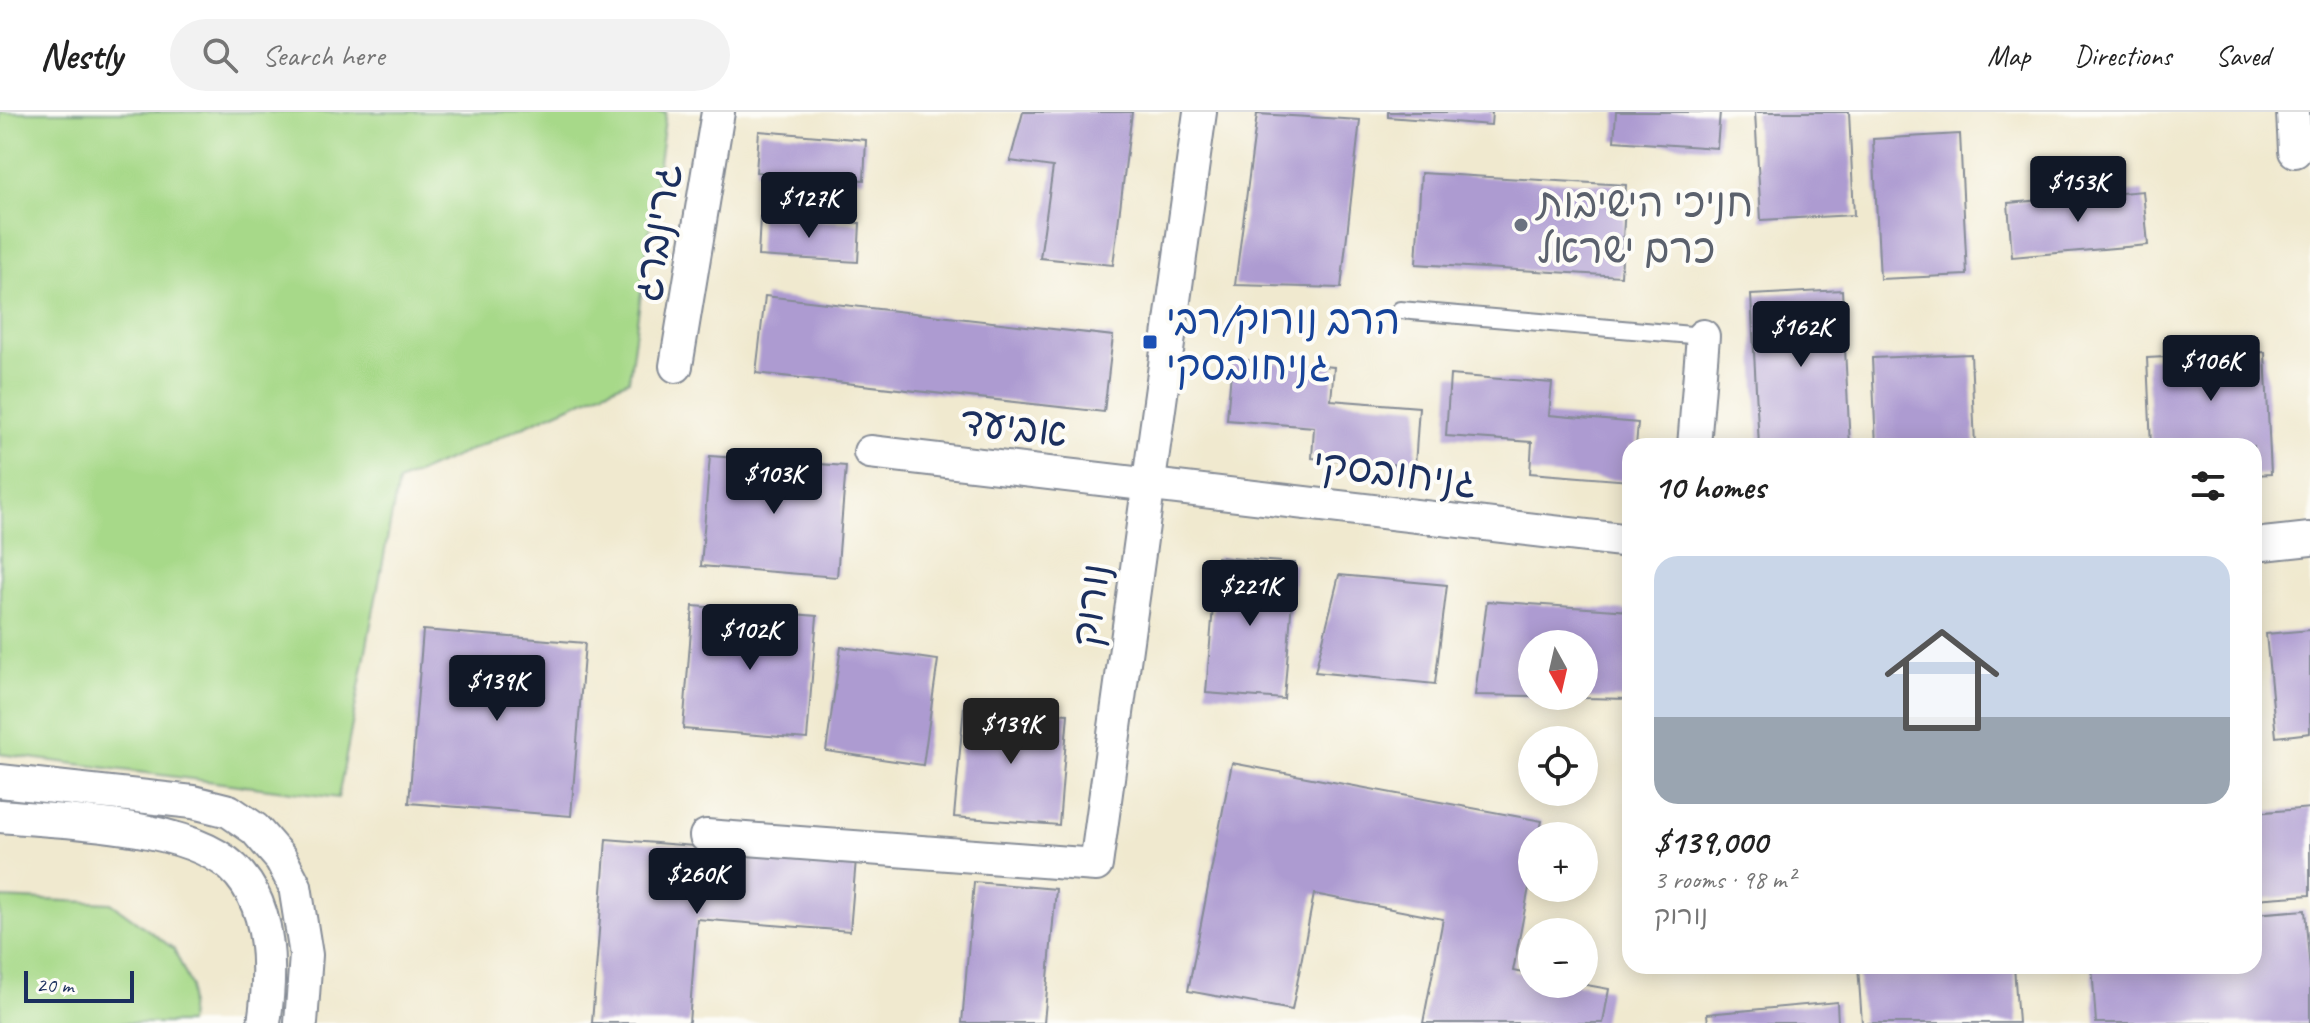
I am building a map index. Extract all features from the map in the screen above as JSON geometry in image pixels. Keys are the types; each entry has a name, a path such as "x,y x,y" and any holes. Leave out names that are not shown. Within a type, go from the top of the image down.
{"street":[{"name":"גרינברג","path":"676,366 718,112"},
{"name":"נורוק","path":"706,836 1096,865 1200,112"},
{"path":"2293,112 2295,151"},
{"path":"1695,438 1703,336"},
{"name":"אביעד","path":"870,452 1149,484"},
{"name":"גניחובסקי","path":"1149,484 1622,540"},
{"path":"2262,544 2310,539"},
{"path":"0,781 193,802 229,811 255,829 281,859 295,886 306,955 301,1023"},
{"path":"0,816 133,829 185,840 216,854 240,874 253,895 261,919 269,961 264,1023"}],"lane":[{"path":"1400,310 1703,336"}],"green space":[{"path":"0,112 666,112 629,380 398,482 338,798 0,754"},
{"path":"0,898 111,903 174,949 191,986 188,1023 0,1023"}],"building":[{"path":"1023,112 1132,112 1113,265 1040,258 1053,167 1010,161"},
{"path":"1388,112 1492,112 1491,125 1388,117"},
{"path":"1616,112 1720,112 1717,148 1614,141"},
{"path":"1755,112 1849,112 1854,215 1761,220"},
{"path":"1257,114 1360,120 1341,288 1235,285"},
{"path":"759,131 866,140 864,180 756,172"},
{"path":"1960,134 1967,275 1880,279 1873,139"},
{"name":"חניכי הישיבות כרם ישראל","path":"1421,173 1626,185 1621,276 1416,264"},
{"path":"2143,191 2148,245 2012,257 2008,203"},
{"path":"760,217 860,223 858,262 758,256"},
{"path":"1842,290 1850,438 1759,438 1751,295"},
{"path":"765,296 1113,336 1104,412 756,373"},
{"path":"2265,352 2271,474 2262,475 2262,438 2151,438 2147,358"},
{"path":"1971,354 1975,438 1876,438 1872,358"},
{"path":"1232,359 1334,367 1331,400 1419,407 1415,466 1312,458 1314,427 1227,420"},
{"path":"1450,375 1552,383 1549,415 1638,423 1637,438 1622,438 1622,480 1530,473 1532,442 1446,436"},
{"path":"710,456 846,466 837,577 701,566"},
{"path":"1217,557 1295,563 1284,699 1206,693"},
{"path":"1339,575 1447,585 1435,684 1315,672"},
{"path":"1487,601 1622,610 1622,699 1598,698 1598,630 1518,630 1518,696 1475,695"},
{"path":"693,606 817,616 807,739 683,729"},
{"path":"423,630 585,643 571,816 409,803"},
{"path":"2310,630 2310,733 2276,737 2266,634"},
{"path":"841,647 938,660 923,765 826,751"},
{"path":"964,706 1068,714 1059,825 954,817"},
{"path":"1232,763 1542,821 1518,822 1518,902 1526,902 1523,918 1518,918 1518,945 1513,971 1518,972 1518,998 1598,998 1598,987 1609,989 1603,1023 1423,1023 1443,919 1314,894 1292,1010 1188,991"},
{"path":"2310,808 2310,895 2262,898 2262,812"},
{"path":"606,839 856,859 850,931 697,919 689,1023 592,1023"},
{"path":"974,882 1056,889 1044,1023 962,1023"},
{"path":"2305,910 2310,1023 2096,1023 2093,974 2262,974 2262,913"},
{"path":"1859,974 2015,974 2018,1023 1862,1023"},
{"path":"1837,1002 1838,1023 1708,1023 1707,1014"}],"place":[{"name":"חניכי הישיבות כרם ישראל","path":"1521,225"},
{"name":"הרב נורוק/רבי גניחובסקי","path":"1150,342"}]}
